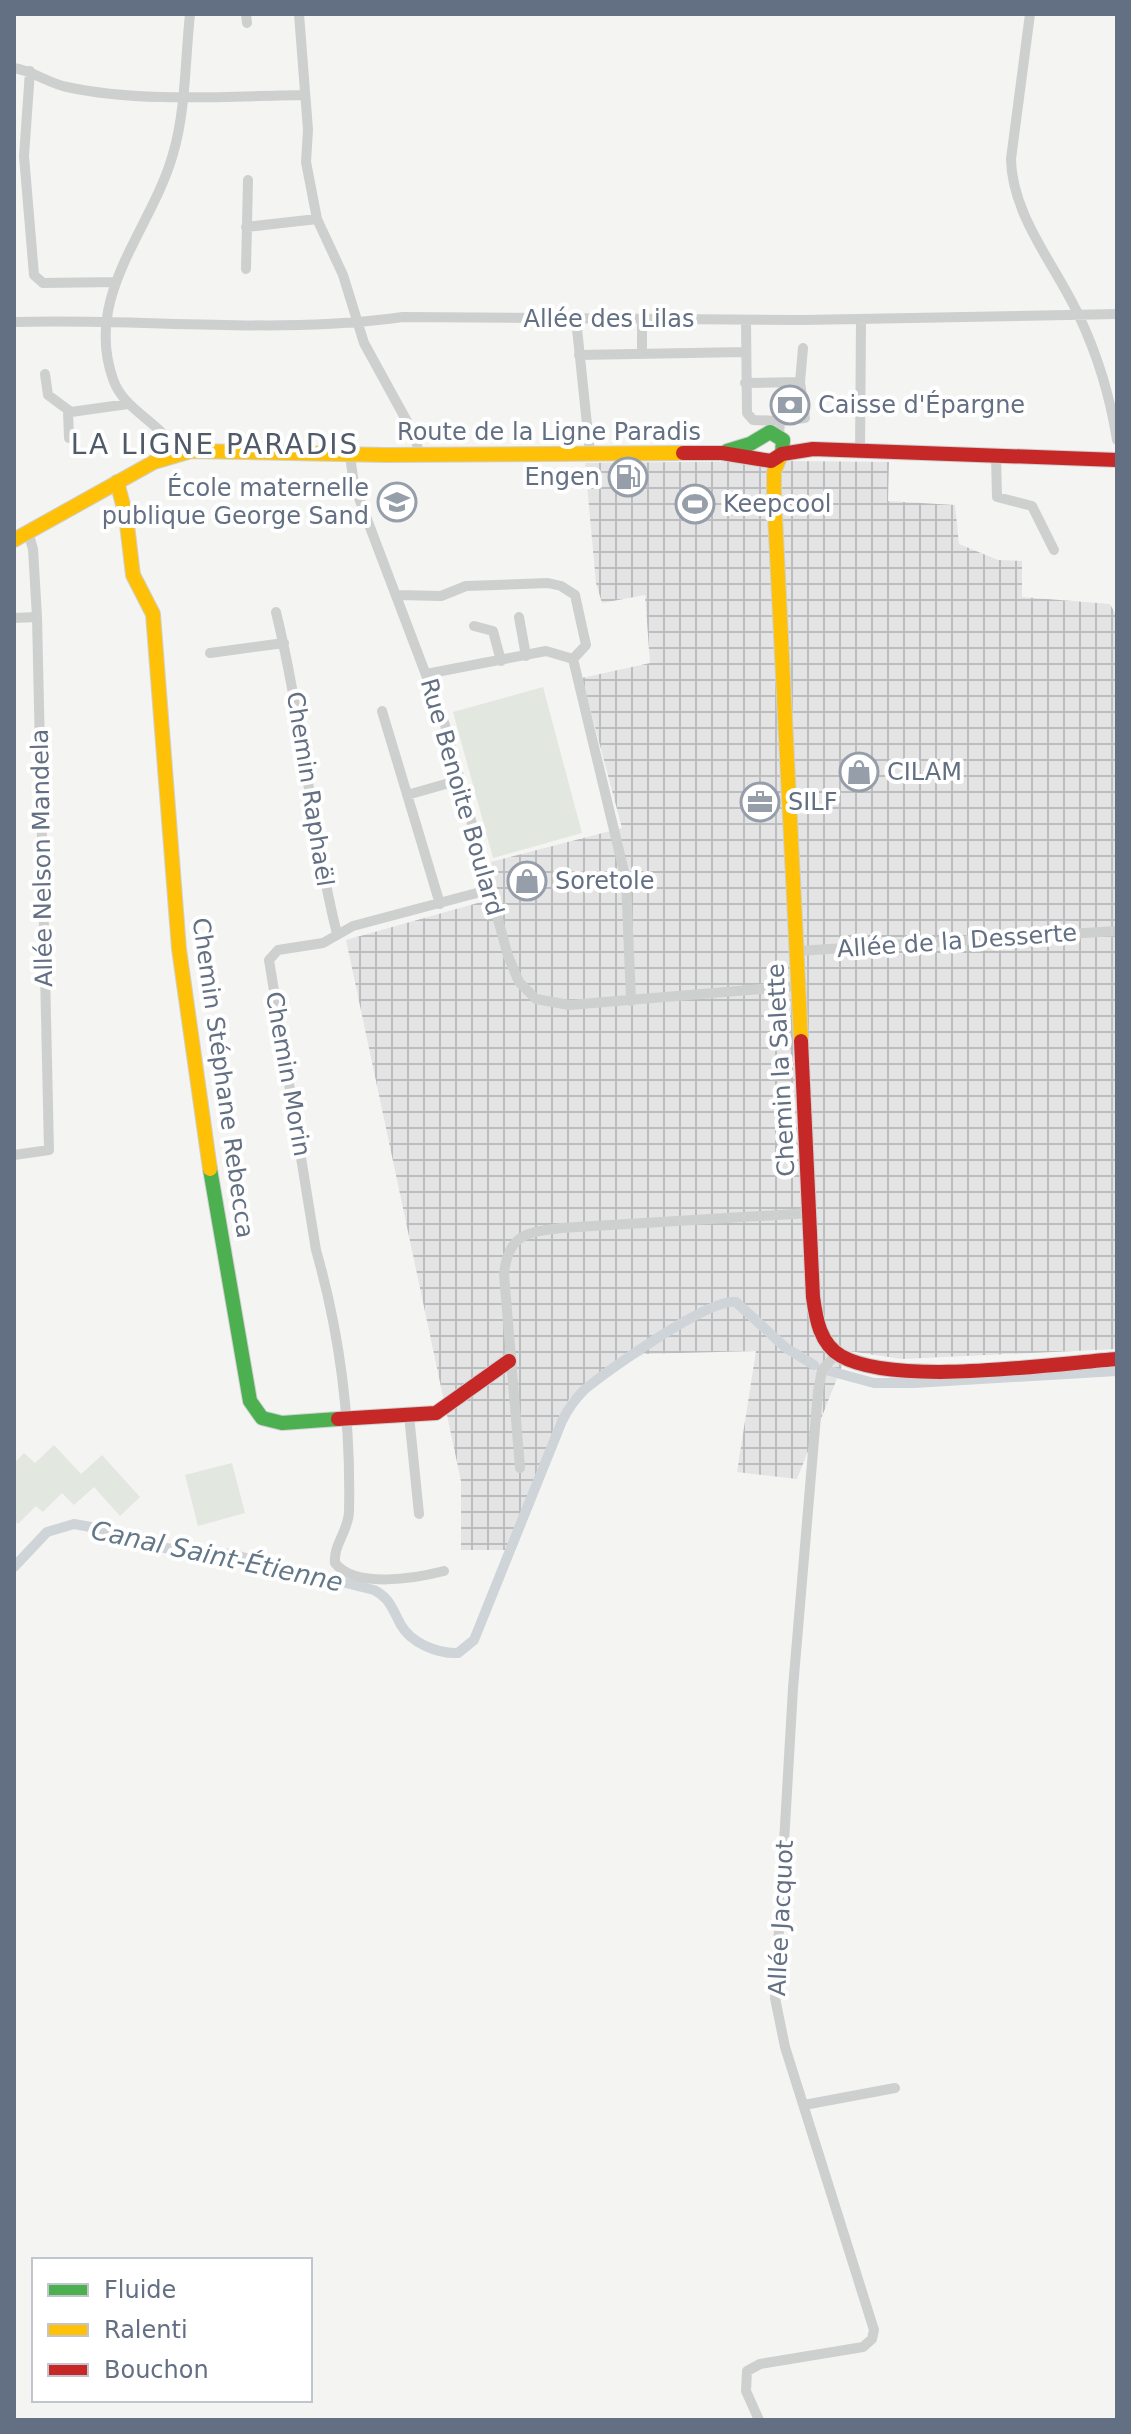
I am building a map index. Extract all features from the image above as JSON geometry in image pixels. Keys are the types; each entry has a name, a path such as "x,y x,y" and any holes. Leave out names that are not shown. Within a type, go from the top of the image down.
{"street":[{"path":"176,453 169,439 128,404 117,389 110,369 108,319 126,252 169,168 190,14"},
{"path":"299,14 308,175 317,219 343,275 357,324 380,376 415,436 419,454"},
{"path":"1030,14 1011,159 1012,180 1024,212 1079,316 1108,389 1117,440"},
{"path":"14,68 30,71 67,87 181,97 304,95"},
{"path":"30,71 24,156 34,275 43,283 116,282"},
{"path":"246,269 248,180"},
{"path":"246,227 317,219"},
{"name":"Allée des Lilas","path":"14,322 108,319 321,326 403,317 746,321 1117,314"},
{"path":"576,319 590,453"},
{"path":"642,319 642,354"},
{"path":"860,452 861,320"},
{"path":"746,321 747,413 781,441"},
{"path":"803,348 800,382 805,418 781,441 771,461 759,452 764,433 781,441 813,449 1117,460"},
{"path":"579,355 745,352"},
{"path":"45,374 48,395 68,411 75,413 128,404"},
{"path":"745,383 800,382"},
{"path":"68,411 69,438"},
{"name":"Chemin la Salette","path":"781,441 774,472 774,495 816,1319 821,1337 837,1353"},
{"name":"Route de la Ligne Paradis","path":"14,540 176,453 759,452"},
{"name":"Chemin la Salette","path":"759,452 774,495"},
{"name":"Rue Benoite Boulard","path":"350,455 354,485 426,674 460,780 488,890 519,982 536,999 569,1005 631,1001"},
{"path":"996,457 997,497 1032,506 1054,550"},
{"name":"Chemin Stéphane Rebecca","path":"117,482 124,505 134,579 150,601 153,614 179,949 204,1133 250,1401 260,1417 272,1422 440,1412 472,1384 509,1361"},
{"name":"Allée Nelson Mandela","path":"14,1155 49,1150 37,617 33,549 28,532"},
{"path":"397,595 441,596 466,586 561,586 575,595 586,645 573,659"},
{"name":"Chemin Raphaël","path":"276,612 301,726 315,839 337,934"},
{"path":"14,618 37,617"},
{"path":"519,617 526,656"},
{"path":"474,626 493,631 501,661"},
{"path":"210,653 284,643"},
{"path":"426,674 546,651 573,659"},
{"path":"573,659 626,880 631,1001 798,986"},
{"path":"382,711 440,904"},
{"path":"407,795 460,780"},
{"name":"Chemin Morin","path":"346,1418 337,1336 316,1250 269,960 278,950 323,943 337,934 488,890"},
{"name":"Allée de la Desserte","path":"797,951 1117,931"},
{"path":"520,1468 509,1361 506,1256 524,1235 561,1228 810,1213"},
{"path":"837,1353 855,1363 902,1369 1117,1359"},
{"name":"Allée Jacquot","path":"759,2420 746,2391 747,2371 760,2364 863,2347 872,2339 874,2330 785,2047 775,1998 793,1688 818,1392 822,1370 837,1353"},
{"path":"409,1415 419,1514"},
{"path":"346,1418 349,1514 336,1551 338,1567 390,1580 444,1571"},
{"path":"804,2105 895,2088"}],"shaded area":[{"path":"889,462 888,501 955,505 959,544 998,560 1022,561 1022,597 1110,604 1117,617 1117,1349 902,1359 848,1351 797,1479 737,1472 756,1351 644,1354 579,1389 569,1399 556,1422 509,1550 461,1550 461,1481 346,940 499,897 491,862 622,828 582,678 650,663 645,595 602,603 596,583 585,463"},
{"path":"543,687 582,833 493,858 453,712"},
{"path":"54,1445 81,1474 102,1455 140,1497 120,1516 94,1487 74,1505 62,1493 43,1512 36,1506 18,1524 14,1520 14,1463 24,1453 35,1463"},
{"path":"232,1463 245,1513 198,1526 185,1475"}],"waterway":[{"name":"Canal Saint-Étienne","path":"14,1567 47,1532 74,1524 113,1531 154,1547 230,1554 374,1590 388,1601 411,1637 434,1649 458,1653 474,1640 562,1421 584,1390 682,1323 704,1311 736,1302 786,1348 814,1365"},
{"name":"Canal Saint-Étienne","path":"826,1370 874,1383 1117,1371"}],"traffic: fast":[{"path":"727,451 750,444 770,432 783,440 782,454"},
{"path":"210,1169 250,1401 262,1418 282,1423 338,1419"}],"traffic: slow":[{"path":"14,540 154,462 191,451 386,455 683,453"},
{"path":"780,457 774,472 774,495 801,1041"},
{"path":"117,482 126,516 133,575 153,614 179,949 210,1169"}],"traffic: jam":[{"path":"683,453 722,453 771,461 782,454 813,449 1117,460"},
{"path":"801,1041 813,1297 820,1330 828,1345 841,1356 866,1365 935,1372 1117,1359"},
{"path":"338,1419 436,1413 509,1361"}],"place":[{"name":"Caisse d'Épargne","path":"790,405"},
{"name":"Engen","path":"628,477"},
{"name":"École maternelle publique George Sand","path":"397,502"},
{"name":"Keepcool","path":"695,504"},
{"name":"CILAM","path":"859,772"},
{"name":"SILF","path":"760,802"},
{"name":"Soretole","path":"527,881"}],"district":[{"name":"LA LIGNE PARADIS","path":"215,444"}]}
